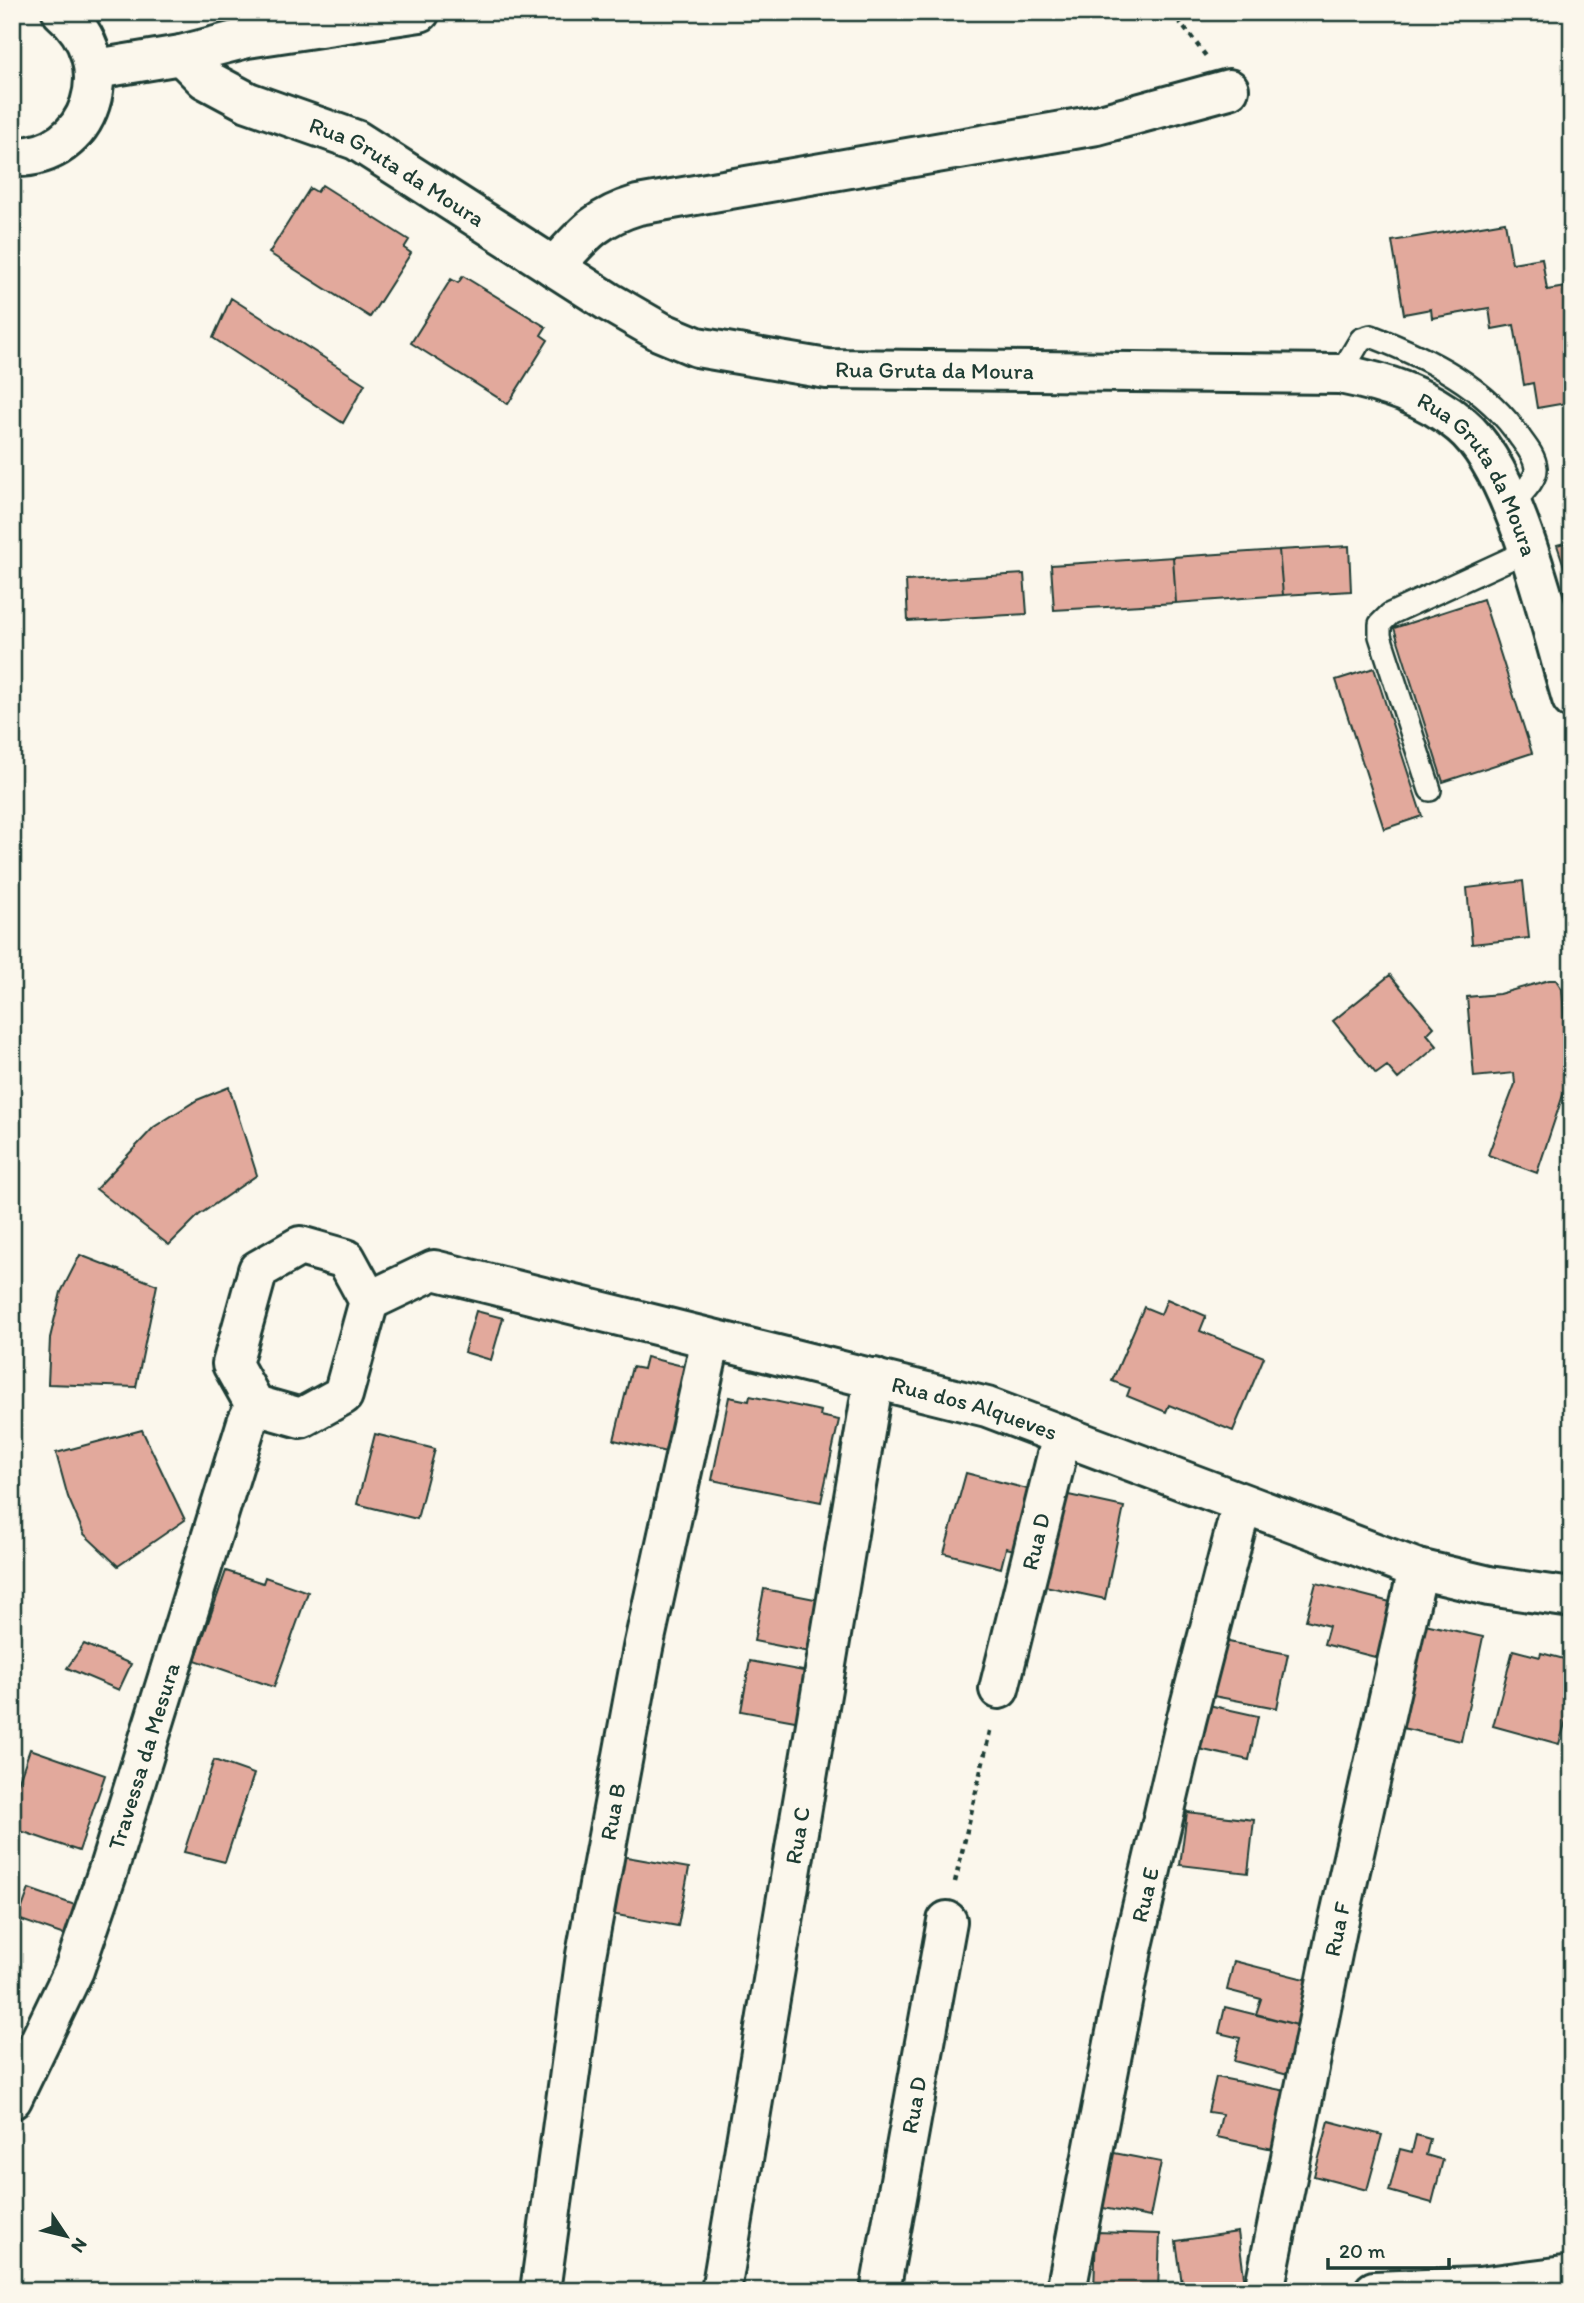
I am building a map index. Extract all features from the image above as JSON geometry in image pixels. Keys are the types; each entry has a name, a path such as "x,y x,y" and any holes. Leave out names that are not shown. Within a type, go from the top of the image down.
{"street":[{"path":"62,12 92,42 181,55 247,38 420,12"},
{"path":"12,157 25,157 49,150 69,136 85,117 94,94 92,42"},
{"name":"Rua Gruta da Moura","path":"181,55 205,79 248,102 356,140 661,332 697,347 827,369 1340,374 1388,384 1427,401 1463,426 1485,451 1513,504 1572,699"},
{"path":"554,267 585,233 608,214 638,205 1097,125 1229,89"},
{"path":"300,1246 346,1259 369,1301 343,1395 301,1418 255,1405 232,1364 258,1270 300,1246"},
{"name":"Rua dos Alqueves","path":"369,1301 433,1270 874,1378 987,1407 1418,1569 1489,1586 1572,1598"},
{"name":"Rua B","path":"540,2291 586,1955 643,1648 711,1339"},
{"name":"Rua C","path":"721,2291 773,1965 827,1671 874,1378"},
{"name":"Travessa da Mesura","path":"12,2099 78,1958 247,1422 255,1405"},
{"name":"Rua D","path":"999,1689 1062,1435"},
{"name":"Rua E","path":"1066,2291 1132,1950 1186,1721 1242,1504"},
{"name":"Rua F","path":"1264,2291 1338,1924 1418,1569"},
{"name":"Rua D","path":"880,2291 947,1921"},
{"path":"1374,2291 1479,2287 1569,2276"}],"lane":[{"path":"1430,790 1380,636 1380,624 1390,614 1527,551"}],"path":[{"path":"1172,12 1229,89"},
{"path":"947,1921 999,1689"}],"building":[{"path":"322,185 409,240 404,248 411,253 370,317 269,253 310,188 317,192"},
{"path":"1505,222 1512,263 1542,258 1547,290 1572,286 1572,402 1537,408 1533,383 1524,385 1514,325 1492,329 1489,308 1432,318 1431,309 1404,314 1392,241"},
{"path":"463,276 546,327 541,335 548,340 508,404 411,343 451,279 458,283"},
{"path":"231,298 365,384 343,423 213,338"},
{"path":"1572,541 1572,590 1557,545"},
{"path":"1349,546 1351,591 1283,595 1279,550"},
{"path":"1279,550 1283,595 1176,603 1173,557"},
{"path":"1173,557 1176,603 1054,610 1051,565"},
{"path":"1024,574 1027,614 908,621 906,581"},
{"path":"1483,599 1532,753 1443,782 1394,628"},
{"path":"1374,668 1422,816 1384,829 1336,680"},
{"path":"1523,881 1529,938 1472,944 1467,888"},
{"path":"1390,975 1434,1027 1427,1034 1437,1046 1398,1079 1387,1066 1376,1074 1333,1021"},
{"path":"1556,980 1562,989 1569,1077 1537,1173 1488,1155 1515,1084 1514,1073 1474,1077 1467,997 1499,994"},
{"path":"229,1087 257,1175 199,1215 169,1245 96,1189 154,1127 197,1100"},
{"path":"80,1255 157,1285 136,1387 48,1384 50,1338 61,1292"},
{"path":"1167,1299 1206,1316 1200,1331 1264,1357 1233,1431 1169,1405 1166,1412 1127,1396 1130,1388 1112,1381 1144,1307 1161,1314"},
{"path":"476,1311 503,1318 491,1360 464,1352"},
{"path":"646,1357 695,1369 675,1454 614,1440 632,1367 643,1369"},
{"path":"750,1396 821,1411 820,1416 839,1420 821,1502 712,1480 729,1397 749,1401"},
{"path":"142,1430 185,1520 118,1566 84,1534 68,1497 56,1453"},
{"path":"375,1434 435,1449 417,1519 357,1504"},
{"path":"966,1473 1035,1491 1019,1551 1006,1548 1001,1568 944,1553"},
{"path":"1064,1494 1124,1507 1105,1599 1045,1586"},
{"path":"226,1571 263,1583 265,1577 308,1592 274,1687 195,1660"},
{"path":"1316,1583 1398,1604 1383,1659 1324,1644 1329,1626 1306,1620"},
{"path":"764,1589 825,1601 815,1653 754,1641"},
{"path":"1425,1624 1483,1637 1461,1741 1402,1728"},
{"path":"1219,1640 1288,1654 1277,1708 1208,1695"},
{"path":"84,1644 131,1664 119,1690 67,1668"},
{"path":"1513,1650 1540,1657 1541,1653 1572,1661 1572,1700 1559,1744 1493,1726"},
{"path":"750,1661 814,1673 806,1723 741,1711"},
{"path":"1204,1704 1258,1716 1249,1760 1194,1748"},
{"path":"30,1749 105,1775 79,1851 12,1828 12,1801"},
{"path":"214,1760 254,1774 225,1862 184,1852"},
{"path":"1187,1812 1254,1820 1248,1873 1180,1865"},
{"path":"621,1856 689,1868 678,1926 611,1914"},
{"path":"29,1889 78,1906 67,1936 18,1919"},
{"path":"1234,1961 1312,1981 1301,2026 1256,2014 1261,1999 1227,1990"},
{"path":"1225,2007 1301,2026 1288,2075 1234,2061 1240,2038 1219,2033"},
{"path":"1216,2077 1286,2091 1273,2149 1217,2137 1222,2114 1208,2112"},
{"path":"1329,2121 1382,2135 1367,2190 1314,2176"},
{"path":"1416,2135 1430,2139 1426,2155 1443,2160 1432,2203 1389,2191 1400,2149 1412,2152"},
{"path":"1109,2152 1161,2162 1150,2217 1098,2207"},
{"path":"1096,2232 1160,2234 1158,2291 1094,2291"},
{"path":"1238,2232 1246,2291 1183,2291 1176,2241"}]}
